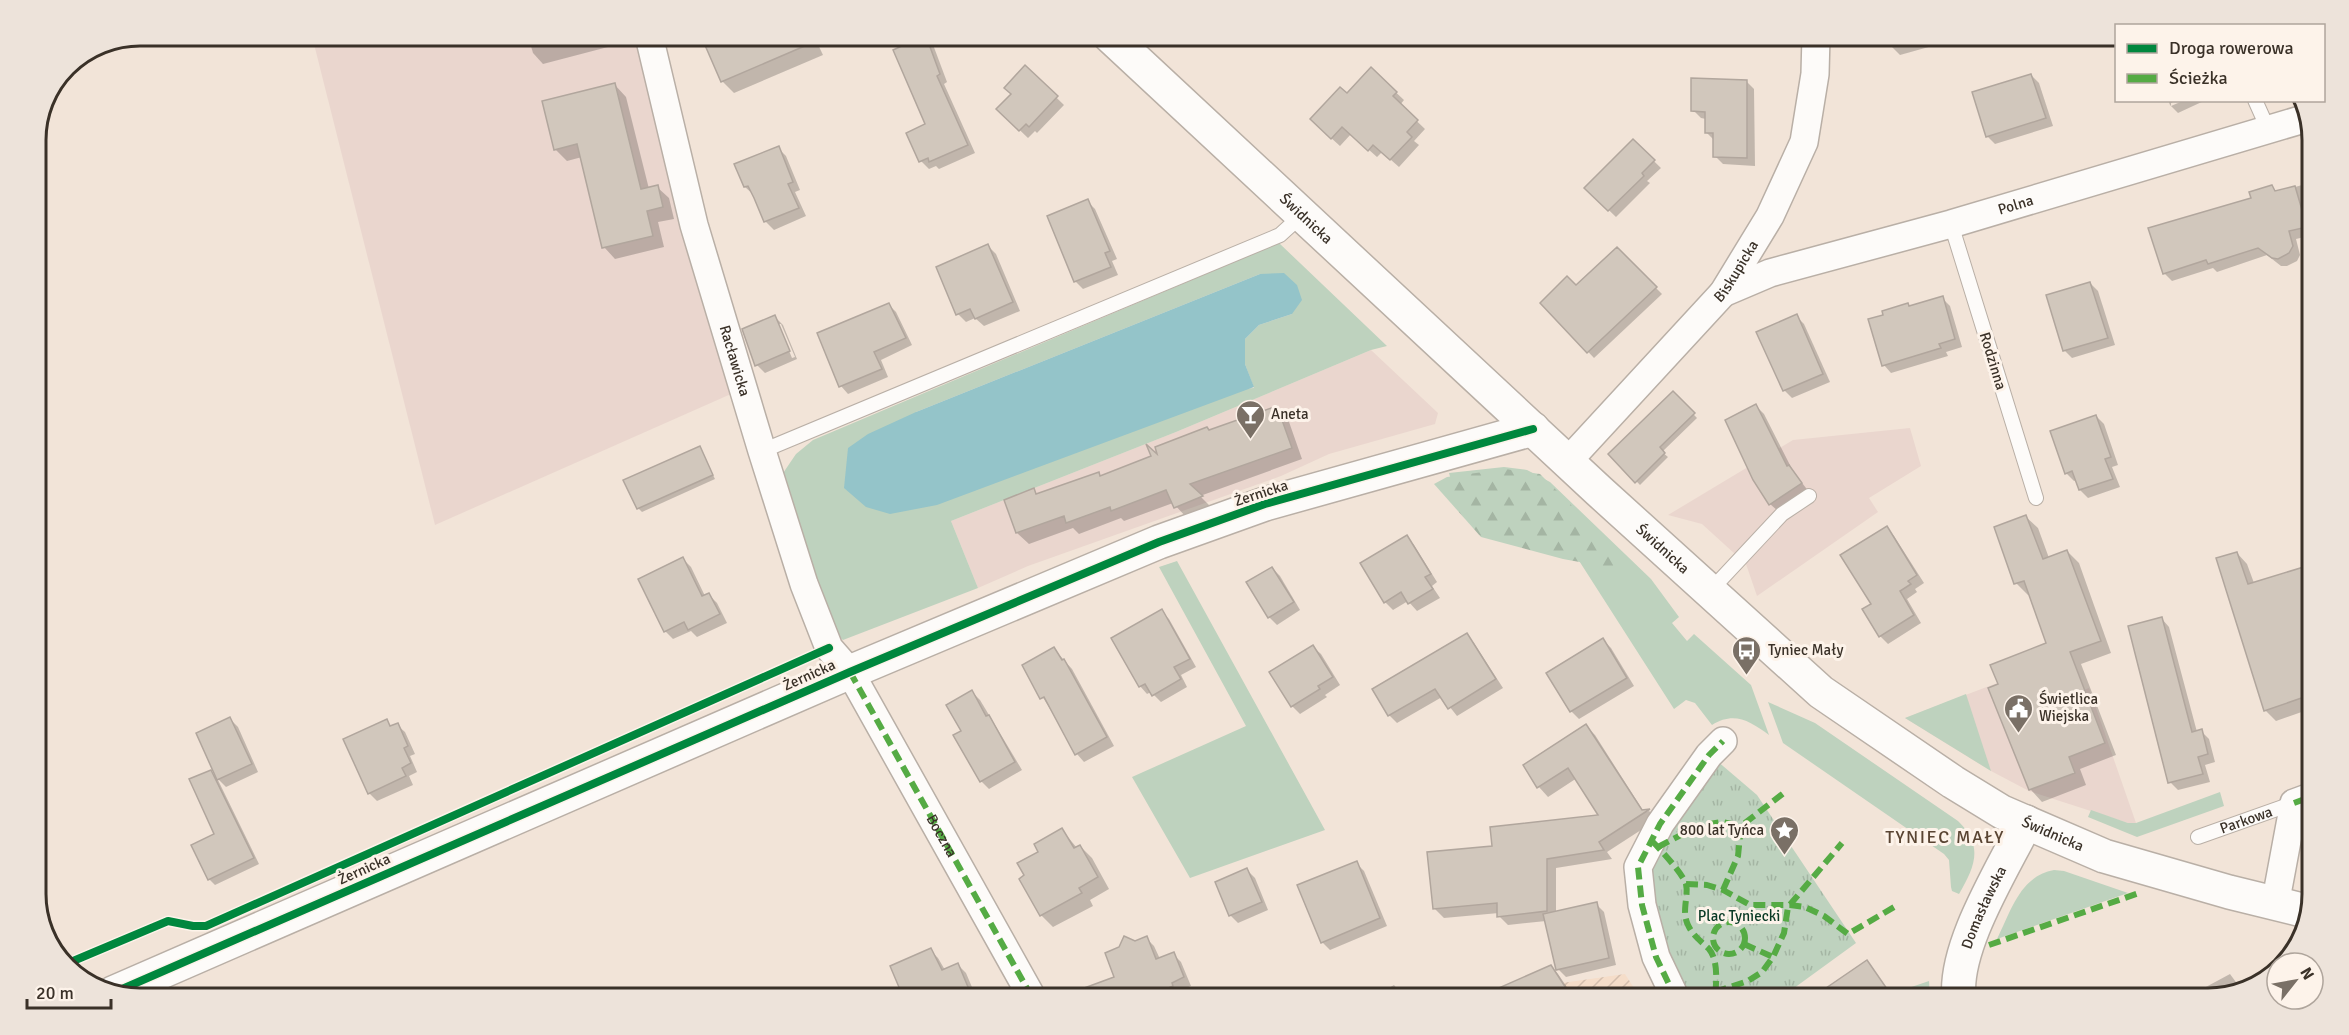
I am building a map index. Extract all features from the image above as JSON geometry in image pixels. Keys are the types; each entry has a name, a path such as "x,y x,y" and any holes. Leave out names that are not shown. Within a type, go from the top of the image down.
{"street":[{"name":"Racławicka","path":"651,46 694,225 804,584 829,648 850,672"},
{"name":"Świdnicka","path":"1121,46 1533,429 1821,692 1964,789 2002,812 2104,856 2275,905 2301,910"},
{"name":"Biskupicka","path":"1568,461 1723,293 1770,216 1804,141 1815,74 1816,46"},
{"name":"Polna","path":"1723,293 1770,273 1951,224 2300,120"},
{"name":"Żernicka","path":"126,987 850,672 1159,542 1244,512 1533,429"},
{"name":"Boczna","path":"850,672 1027,988"},
{"path":"1671,988 1656,957 1642,905 1638,867 1660,824 1710,755 1723,741"},
{"name":"Parkowa","path":"2275,905 2302,804"},
{"name":"Domasławska","path":"1959,988 1959,972 1976,924 2026,822"}],"lane":[{"path":"2256,102 2268,129"},
{"path":"762,451 1280,235 1303,214"},
{"name":"Rodzinna","path":"1951,224 2036,498"},
{"path":"1710,591 1782,514 1809,496"},
{"name":"Parkowa","path":"2198,837 2302,800"}],"shaded area":[{"path":"315,46 643,46 731,394 435,525"},
{"path":"1371,350 1438,413 1435,424 1329,454 1281,476 1028,566 978,588 951,521 1176,432"},
{"path":"1910,428 1921,466 1869,498 1878,512 1757,596 1746,564 1702,524 1668,515 1793,440"},
{"path":"2039,667 2053,702 2089,688 2136,823 2128,823 2029,791 1991,771 1905,718"},
{"path":"1625,974 1634,988 1546,988 1555,984"}],"green space":[{"path":"1279,243 1387,346 1371,350 1176,432 951,521 978,588 843,640 833,632 779,479 796,454 813,440","holes":["1260,274 1284,274 1292,314 1259,325 1245,339 1245,364 1254,388 916,412"]},
{"path":"1504,467 1527,470 1550,482 1651,579 1679,617 1672,623 1687,641 1694,634 1751,685 1769,735 1748,722 1735,718 1712,725 1695,703 1686,700 1674,709 1535,492 1451,480 1449,473"},
{"path":"1505,469 1540,474 1572,506 1618,569 1563,559 1481,537 1434,484 1447,477"},
{"path":"1177,561 1325,830 1190,878 1132,777 1246,726 1159,567"},
{"path":"1966,694 1991,771 1905,718"},
{"path":"1768,702 1815,723 1958,821 1966,830 1974,848 1973,865 1959,894 1952,891 1949,860 1944,854 1783,743"},
{"name":"Plac Tyniecki","path":"1716,760 1757,795 1856,943 1794,988 1679,988 1651,909 1652,860"},
{"path":"2220,792 2224,806 2137,837 2088,817 2091,810 2128,823 2136,823"},
{"path":"2054,870 2064,871 2128,893 1997,939 2012,906 2025,887 2033,879"},
{"path":"1929,981 1929,988 1909,988"}],"water":[{"path":"1284,273 1297,285 1302,300 1292,314 1259,325 1245,339 1245,364 1254,387 937,505 890,514 866,507 844,488 848,448 868,434 916,412 1260,274"}],"building":[{"path":"705,46 805,46 721,82"},
{"path":"902,46 930,46 940,74 937,76 968,145 929,162 928,158 919,162 906,133 925,124 893,50"},
{"path":"1025,65 1058,96 1029,127 1026,124 1019,131 996,109 1011,94 1004,88"},
{"path":"1371,67 1397,92 1393,96 1418,120 1407,132 1412,137 1390,160 1373,145 1368,151 1342,127 1331,139 1310,119 1340,87 1347,93"},
{"path":"2031,74 2046,118 1986,137 1972,92"},
{"path":"1691,78 1747,80 1747,158 1713,157 1713,133 1705,133 1705,112 1691,111"},
{"path":"615,83 641,189 658,185 663,207 647,211 653,236 602,248 577,144 554,150 542,101"},
{"path":"1633,139 1655,160 1642,173 1644,176 1608,211 1584,188"},
{"path":"779,146 793,182 788,184 799,208 764,222 748,186 744,187 734,164"},
{"path":"2272,185 2275,191 2295,186 2302,210 2302,228 2289,231 2293,246 2289,253 2278,259 2272,258 2258,248 2208,264 2206,260 2163,274 2148,228 2251,198 2249,192"},
{"path":"1088,199 1110,251 1105,253 1111,267 1074,282 1047,216"},
{"path":"988,244 1013,302 975,319 970,309 956,315 936,267"},
{"path":"1617,247 1657,287 1587,353 1540,303 1567,276 1576,285"},
{"path":"2090,282 2108,338 2063,351 2046,295"},
{"path":"1943,296 1955,339 1939,344 1941,348 1882,366 1868,319 1883,315 1882,311 1908,303 1909,306"},
{"path":"889,303 906,338 874,352 882,369 839,387 817,333"},
{"path":"1797,314 1823,374 1783,391 1756,332"},
{"path":"775,315 790,351 755,366 742,329"},
{"path":"1673,391 1695,413 1660,447 1665,453 1635,483 1608,454"},
{"path":"1756,404 1787,466 1789,465 1802,483 1769,505 1753,480 1725,420"},
{"path":"1277,406 1292,448 1190,484 1203,496 1174,508 1166,490 1111,511 1110,507 1066,523 1064,516 1016,533 1004,500 1034,488 1036,494 1099,472 1100,476 1151,456 1146,444 1157,454 1155,447 1207,427 1209,430"},
{"path":"2096,415 2111,457 2105,459 2113,479 2079,490 2072,471 2065,474 2050,431"},
{"path":"700,446 713,475 637,509 623,480"},
{"path":"2026,515 2043,559 2067,550 2101,641 2070,652 2105,743 2069,757 2075,773 2029,790 1988,688 1998,684 1990,665 2046,643 2024,581 2014,584 1994,527"},
{"path":"1887,526 1917,575 1908,581 1911,584 1900,591 1914,615 1879,637 1862,609 1871,604 1840,555"},
{"path":"1407,535 1431,574 1425,577 1433,589 1408,604 1401,592 1384,603 1360,563"},
{"path":"2237,552 2248,584 2302,568 2302,698 2264,711 2216,558"},
{"path":"683,557 702,596 709,593 720,614 688,630 684,622 664,632 638,579"},
{"path":"1272,567 1294,602 1268,618 1246,582"},
{"path":"1162,609 1190,659 1174,667 1181,679 1152,696 1145,684 1139,687 1111,638"},
{"path":"2162,617 2192,732 2202,729 2208,754 2198,757 2203,774 2168,783 2128,626"},
{"path":"1467,633 1496,679 1448,709 1435,689 1388,716 1372,689"},
{"path":"1603,638 1627,678 1570,712 1546,673"},
{"path":"1313,645 1333,677 1318,686 1320,689 1291,707 1269,672"},
{"path":"1054,647 1062,660 1064,659 1107,737 1075,755 1044,697 1040,699 1022,665"},
{"path":"972,690 1015,762 980,782 953,735 961,731 946,705"},
{"path":"230,717 252,764 217,780 196,733"},
{"path":"387,719 390,726 398,723 408,746 404,748 411,763 402,768 406,776 368,794 343,739"},
{"path":"1586,724 1642,810 1650,809 1599,842 1604,850 1547,859 1547,911 1497,917 1497,903 1433,909 1427,852 1492,846 1490,827 1598,815 1568,768 1537,788 1523,765"},
{"path":"211,770 254,858 208,880 191,845 214,834 189,779"},
{"path":"1062,828 1074,848 1080,845 1098,877 1079,888 1082,893 1040,916 1019,879 1024,875 1017,863 1038,852 1034,844"},
{"path":"1357,861 1380,918 1321,943 1297,885"},
{"path":"1247,868 1262,902 1229,916 1215,882"},
{"path":"1597,902 1609,958 1556,970 1543,914"},
{"path":"1124,936 1135,941 1147,936 1156,959 1174,952 1184,977 1172,983 1173,986 1168,988 1084,988 1114,977 1105,953 1119,947"},
{"path":"931,948 942,970 958,963 968,988 899,988 890,966"},
{"path":"1867,960 1886,988 1826,988"},
{"path":"1551,965 1566,988 1499,988"}],"marked path":[{"path":"850,672 1027,988"},
{"path":"1671,988 1656,957 1642,905 1638,867 1660,824 1709,755 1723,741"},
{"path":"1723,890 1738,856 1741,826 1785,792"},
{"path":"2294,803 2302,800"},
{"path":"1658,847 1698,826 1722,822 1741,826"},
{"path":"1652,841 1676,868 1686,884 1686,920 1692,932 1712,954 1716,973 1715,988"},
{"path":"1727,988 1748,981 1762,972 1773,957 1784,933 1788,907 1842,843"},
{"path":"1686,884 1707,885 1723,890 1750,905 1805,907 1824,916 1848,934 1896,906"},
{"path":"1989,945 2139,893"},
{"path":"1729,922 1740,927 1745,938 1740,949 1729,954 1718,949 1713,938 1718,927 1729,922"},
{"path":"1744,944 1773,957"}],"cycle path":[{"path":"126,987 850,672 1159,542 1265,504 1533,429"},
{"path":"74,961 168,921 206,926 829,648"}],"place":[{"name":"Aneta","path":"1250,440"},
{"name":"Tyniec Mały","path":"1747,676"},
{"name":"Świetlica Wiejska","path":"2018,734"},
{"name":"800 lat Tyńca","path":"1785,856"}],"district":[{"name":"TYNIEC MAŁY","path":"1945,837"}]}
